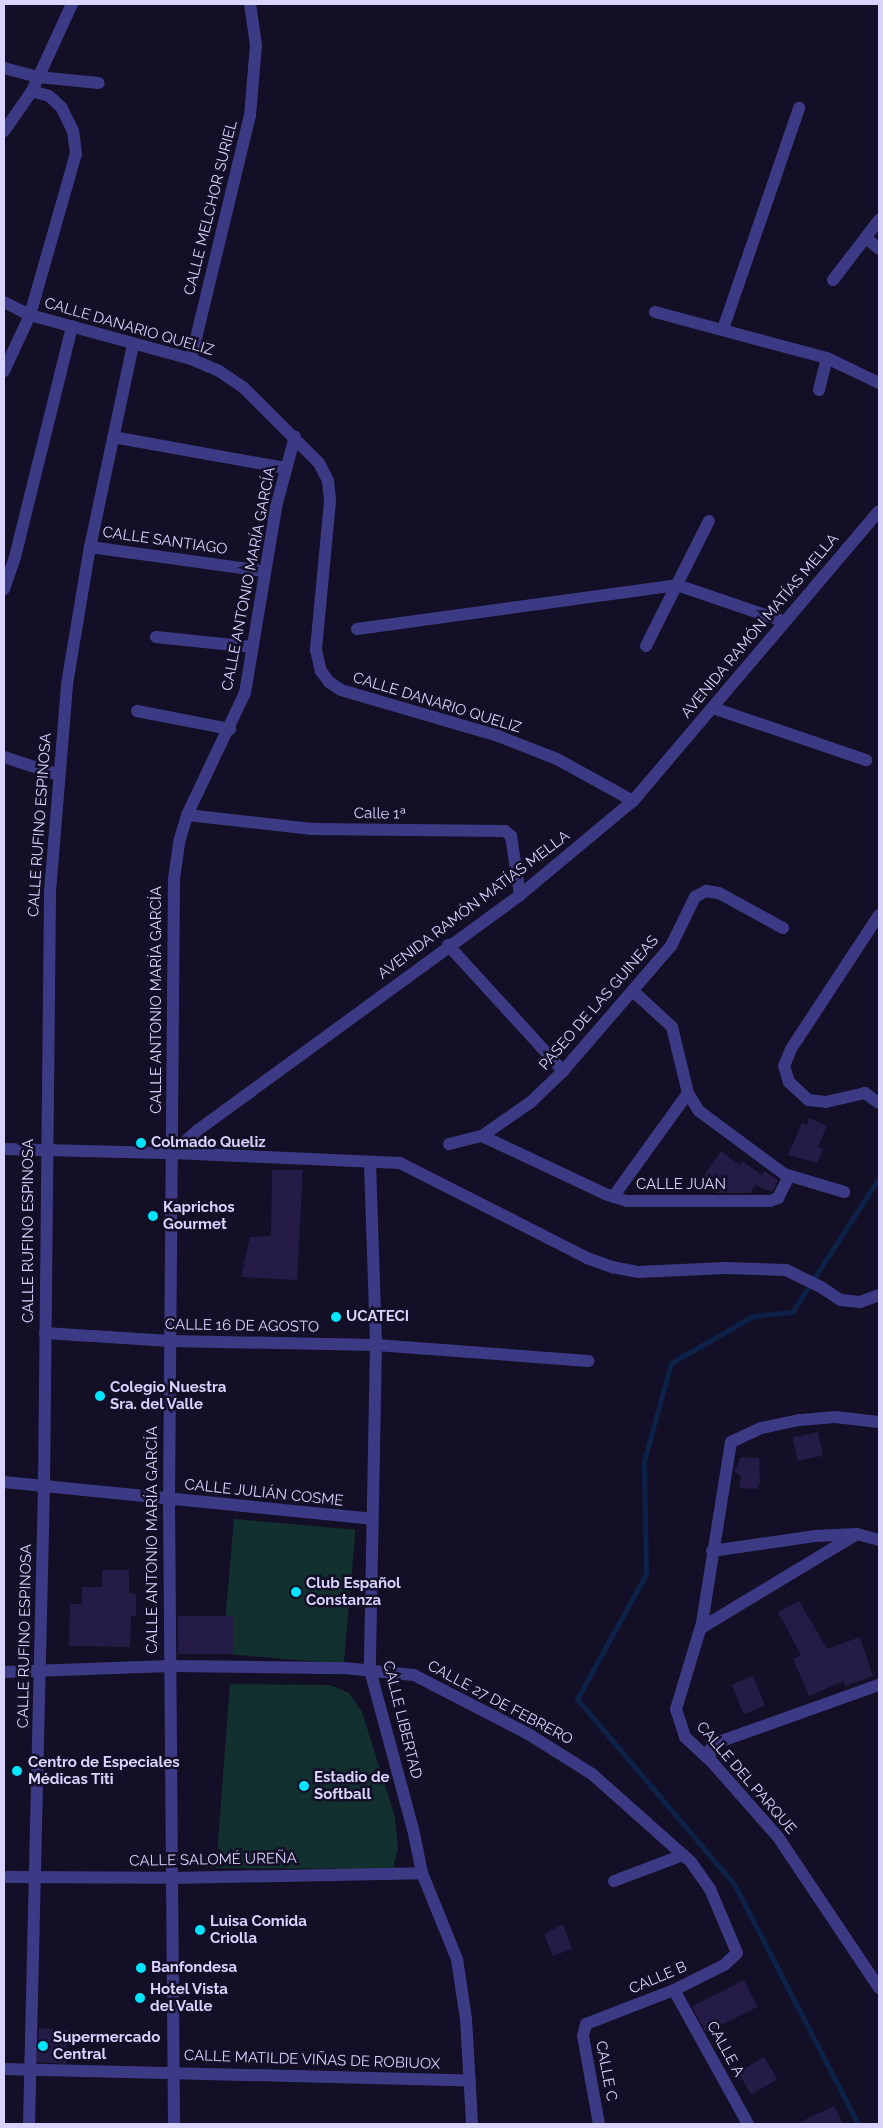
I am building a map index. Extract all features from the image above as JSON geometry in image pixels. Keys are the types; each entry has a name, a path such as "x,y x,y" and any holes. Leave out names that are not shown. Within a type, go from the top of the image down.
{"street":[{"path":"4,131 32,91 72,4"},
{"name":"CALLE MELCHOR SURIEL","path":"191,360 250,116 256,45 250,4"},
{"path":"4,68 38,77 99,83"},
{"path":"4,371 30,315 76,154 73,131 62,108 49,96 32,91"},
{"path":"723,330 799,108"},
{"path":"833,280 879,220"},
{"path":"866,238 879,249"},
{"name":"CALLE DANARIO QUELIZ","path":"4,302 30,315 191,360 218,371 244,388 295,436 319,463 328,481 330,501 316,650 321,671 329,682 341,690 498,736 557,759 633,801"},
{"path":"655,312 828,358 879,383"},
{"path":"4,589 15,557 72,326"},
{"name":"CALLE RUFINO ESPINOSA","path":"29,2124 44,1487 50,892 67,684 90,547 133,345"},
{"path":"819,390 828,358"},
{"name":"CALLE ANTONIO MARÍA GARCÍA","path":"174,2124 170,1878 169,1500 174,879 179,842 187,815 230,729 245,693 264,571 285,468 295,436"},
{"path":"113,437 285,468"},
{"name":"AVENIDA RAMÓN MATÍAS MELLA","path":"173,1153 448,945 520,895 633,801 783,621 879,511"},
{"path":"646,646 709,521"},
{"name":"CALLE SANTIAGO","path":"90,547 264,571"},
{"path":"357,629 677,585 783,621"},
{"path":"156,637 252,647"},
{"path":"712,708 866,760"},
{"path":"137,711 230,729"},
{"path":"4,757 59,775"},
{"name":"Calle 1ª","path":"187,815 312,829 505,831 511,836 520,895"},
{"name":"PASEO DE LAS GUINEAS","path":"449,1144 482,1136 531,1102 563,1072 634,992 671,946 695,897 706,891 719,893 783,928"},
{"path":"879,915 791,1049 784,1066 790,1082 808,1100 826,1102 865,1093 879,1103"},
{"path":"448,945 563,1072"},
{"path":"634,992 672,1027 688,1093 700,1111 715,1125 789,1176 844,1192"},
{"path":"614,1197 688,1093"},
{"name":"CALLE JUAN","path":"482,1136 614,1197 641,1202 770,1202 778,1198 789,1176"},
{"path":"4,1149 173,1153 400,1163 587,1258 612,1267 638,1272 725,1268 786,1270 821,1287 840,1300 860,1302 879,1296"},
{"name":"CALLE LIBERTAD","path":"370,1163 376,1345 370,1670 413,1829 422,1873 457,1959 466,2019 472,2124"},
{"name":"CALLE 16 DE AGOSTO","path":"45,1333 170,1341 376,1345 588,1361"},
{"name":"CALLE DEL PARQUE","path":"879,1422 835,1417 798,1420 735,1438 727,1448 701,1628 676,1709 685,1737 711,1761 778,1837 874,1970 879,1988"},
{"name":"CALLE JULIÁN COSME","path":"4,1482 372,1519"},
{"path":"712,1551 815,1536 857,1534 879,1540"},
{"path":"701,1628 857,1534"},
{"name":"CALLE 27 DE FEBRERO","path":"4,1672 170,1666 370,1670 428,1681 569,1757 683,1855 710,1889 737,1953"},
{"path":"711,1761 709,1752 713,1744 879,1685"},
{"path":"614,1881 683,1855"},
{"name":"CALLE SALOMÉ UREÑA","path":"4,1877 170,1878 422,1873"},
{"name":"CALLE B","path":"586,2024 674,1990 724,1965 737,1953"},
{"name":"CALLE A","path":"674,1990 748,2124"},
{"name":"CALLE C","path":"586,2024 582,2036 599,2124"},
{"name":"CALLE MATILDE VIÑAS DE ROBIUOX","path":"4,2069 470,2080"}],"green space":[{"name":"Club Español Constanza","path":"234,1519 356,1530 344,1664 222,1653"},
{"name":"Estadio de Softball","path":"230,1684 330,1685 349,1693 362,1712 395,1817 398,1848 393,1869 216,1868"}],"building":[{"path":"809,1118 827,1126 818,1147 823,1150 817,1163 788,1155 802,1123 807,1125"},
{"path":"721,1151 740,1165 742,1161 762,1175 764,1171 778,1180 772,1192 755,1185 750,1193 716,1193 700,1181"},
{"path":"272,1170 303,1170 297,1280 241,1277 250,1237 271,1236"},
{"path":"818,1432 823,1455 798,1461 793,1437"},
{"path":"741,1457 759,1458 760,1482 757,1489 739,1488 741,1475 734,1472"},
{"path":"102,1570 129,1570 129,1593 136,1594 136,1616 131,1616 130,1647 69,1646 70,1604 82,1604 82,1587 102,1587"},
{"path":"799,1601 827,1649 860,1637 873,1676 845,1686 844,1681 809,1696 793,1659 801,1655 778,1612"},
{"path":"178,1616 233,1616 233,1654 178,1654"},
{"path":"753,1676 765,1706 744,1714 732,1685"},
{"path":"563,1924 572,1949 553,1956 544,1934"},
{"path":"744,1980 758,2007 706,2033 692,2006"},
{"path":"39,2028 68,2030 66,2064 37,2062"},
{"path":"764,2057 777,2079 752,2095 738,2072"},
{"path":"834,2106 843,2124 796,2124"}],"waterway":[{"path":"858,2124 734,1884 577,1699 646,1574 644,1461 671,1363 753,1316 792,1312 879,1178"}],"place":[{"name":"Colmado Queliz","path":"141,1143"},
{"name":"Kaprichos Gourmet","path":"153,1216"},
{"name":"UCATECI","path":"336,1317"},
{"name":"Colegio Nuestra Sra. del Valle","path":"100,1396"},
{"name":"Club Español Constanza","path":"296,1592"},
{"name":"Centro de Especiales Médicas Titi","path":"17,1771"},
{"name":"Estadio de Softball","path":"304,1786"},
{"name":"Luisa Comida Criolla","path":"200,1930"},
{"name":"Banfondesa","path":"141,1968"},
{"name":"Hotel Vista del Valle","path":"140,1998"},
{"name":"Supermercado Central","path":"43,2046"}]}
